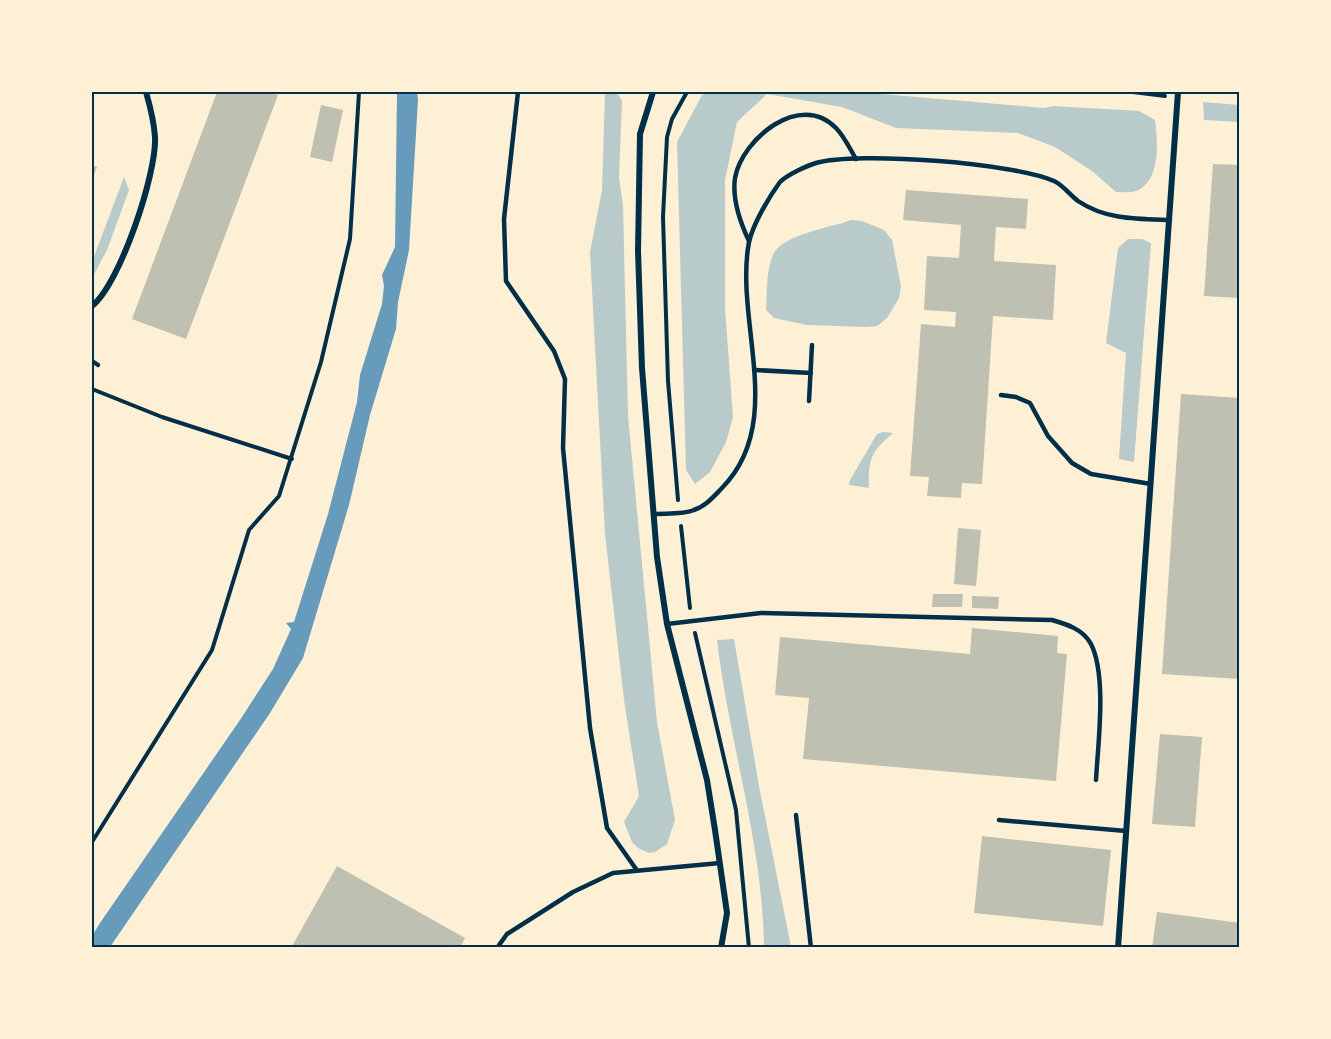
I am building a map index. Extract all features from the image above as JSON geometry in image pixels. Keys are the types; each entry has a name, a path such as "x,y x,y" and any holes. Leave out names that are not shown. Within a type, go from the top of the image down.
{"street":[{"path":"92,306 112,280 147,192 155,138 146,92"},
{"path":"653,92 640,134 638,251 642,368 654,514 667,624 707,780 727,913 721,948"},
{"path":"1118,948 1177,95"}],"lane":[{"path":"518,92 504,219 506,281 554,351 565,379 564,448 590,728 607,828 636,869"},
{"path":"749,241 739,220 735,180 739,164 762,133 788,117 808,115 825,120 836,128 856,159"},
{"path":"654,514 694,510 710,501 731,479 751,431 755,411 747,278 749,241 765,205 782,180 816,163 856,159 911,160 1007,168 1055,182 1079,202 1112,217 1170,220"},
{"path":"809,401 812,345"},
{"path":"92,361 98,365"},
{"path":"754,370 811,373"},
{"path":"1001,395 1016,397 1030,403 1048,436 1072,463 1091,474 1151,484"},
{"path":"667,624 761,613 1052,620 1074,627 1090,643 1100,681 1096,780"},
{"path":"796,815 811,948"},
{"path":"999,820 1126,831"},
{"path":"497,948 507,934 573,892 613,873 636,869 720,863"}],"path":[{"path":"92,842 212,650 249,530 279,496 321,362 350,239 359,92"},
{"path":"1133,92 1177,95"},
{"path":"92,388 162,417 292,459"}],"shaded area":[{"path":"605,92 617,92 622,101 619,177 623,206 628,416 657,722 675,820 667,844 649,853 632,842 624,822 639,796 624,700 605,534 590,252 602,190"},
{"path":"709,92 859,92 1044,108 1054,106 1139,111 1155,120 1156,160 1150,179 1144,186 1134,192 1116,192 1092,171 1055,147 1018,133 896,128 842,107 767,94 737,122 725,180 725,308 733,417 726,442 710,472 695,484 686,470 677,142 702,95"},
{"path":"1203,102 1239,105 1239,122 1204,120"},
{"path":"124,177 129,190 107,250 92,278 92,262"},
{"path":"851,220 862,221 884,230 892,240 901,286 899,298 887,318 877,326 866,327 807,325 774,318 766,310 768,273 774,253 780,246 798,236"},
{"path":"1128,239 1142,239 1151,243 1134,462 1119,459 1126,353 1106,343 1118,248"},
{"path":"893,433 872,456 869,488 849,485 877,434"},
{"path":"734,639 759,786 791,947 764,947 758,870 717,640"}],"water":[{"path":"397,92 417,92 418,100 409,250 398,302 396,329 370,415 349,505 303,658 270,713 110,947 92,947 92,936 100,923 273,669 291,629 286,623 294,622 328,514 357,402 360,375 382,304 384,286 382,275 395,247"}],"building":[{"path":"217,92 268,92 278,95 186,339 132,319"},
{"path":"321,105 343,110 332,162 310,157"},
{"path":"1213,164 1240,165 1240,298 1204,296"},
{"path":"92,165 97,167 92,181"},
{"path":"906,190 1028,199 1026,229 996,227 994,261 1056,265 1053,320 993,316 982,484 962,483 961,498 927,496 929,477 910,476 921,324 955,327 956,312 924,310 927,256 959,258 961,225 903,220"},
{"path":"1181,394 1240,398 1240,679 1162,674"},
{"path":"958,528 981,530 976,586 954,584"},
{"path":"933,594 963,594 962,607 932,607"},
{"path":"972,596 999,597 998,609 972,608"},
{"path":"972,628 1058,636 1057,653 1067,654 1056,781 803,759 809,698 775,695 780,637 970,654"},
{"path":"1160,734 1202,737 1195,827 1152,824"},
{"path":"982,836 1111,850 1103,926 974,913"},
{"path":"337,866 465,938 460,948 291,948"},
{"path":"1157,912 1240,923 1240,948 1152,948"}]}
